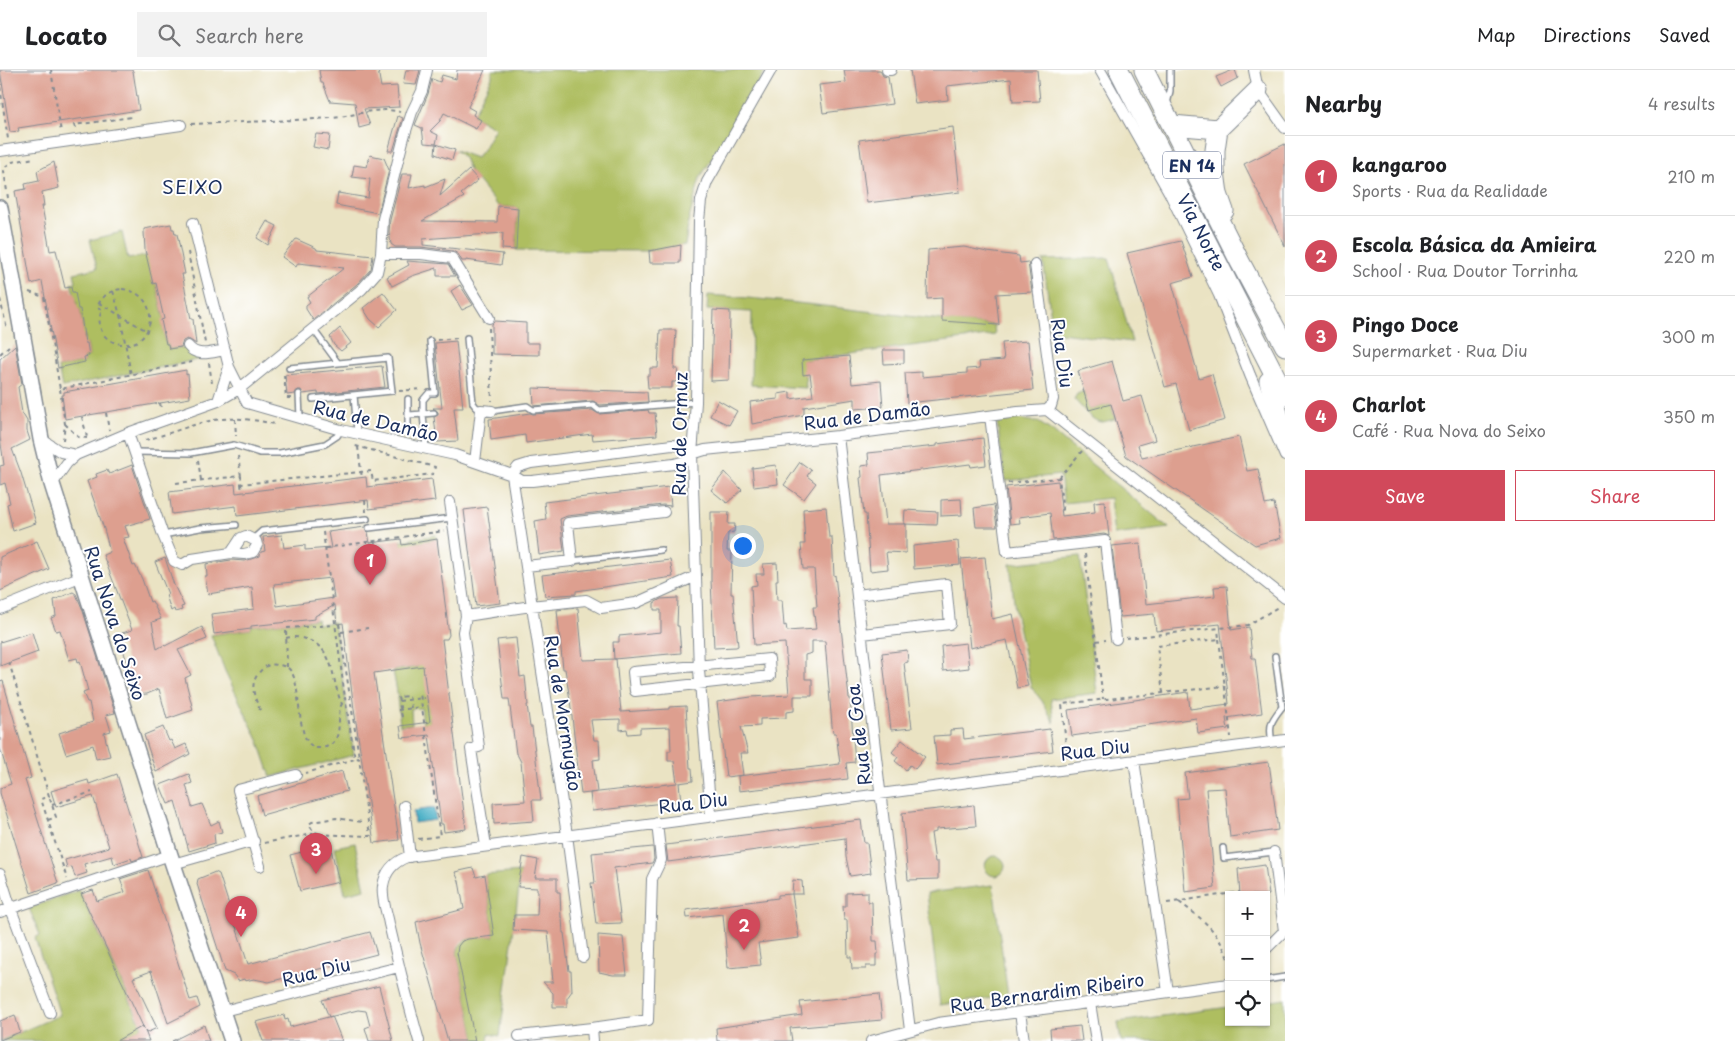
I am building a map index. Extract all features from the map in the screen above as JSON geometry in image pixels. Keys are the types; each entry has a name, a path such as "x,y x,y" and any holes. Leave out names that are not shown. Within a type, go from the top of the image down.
{"highway":[{"path":"1101,70 1117,85 1162,156"},
{"name":"Via Norte","path":"1119,70 1285,395"},
{"name":"Via Norte","path":"1144,70 1239,260 1285,346"},
{"path":"1239,260 1218,194 1215,157 1218,129 1258,90"},
{"path":"1169,118 1218,129"},
{"path":"1256,339 1285,439"}],"main road":[{"name":"Rua Nova do Seixo","path":"4,204 41,438 52,484 232,1041"}],"street":[{"path":"52,484 67,463 76,455 128,433 218,401 239,389 374,278 380,254 383,219 411,116 422,91 427,70"},
{"name":"Rua de Ormuz","path":"710,816 699,665 692,454 696,402 699,230 703,192 707,182 771,70"},
{"path":"1101,70 1168,192 1219,294 1250,375 1285,456"},
{"path":"1254,70 1258,90 1285,128"},
{"path":"0,151 181,125"},
{"name":"Rua de Damão","path":"193,223 229,366 245,401 250,406 341,430 455,455 512,475 522,481 674,464 685,461 692,454 705,450 838,436 1047,410"},
{"path":"380,254 421,254 452,258 489,318"},
{"name":"Rua Diu","path":"1035,264 1053,399 1051,406 1047,410 1285,598"},
{"path":"188,346 196,353 208,356 225,350"},
{"path":"218,401 229,366"},
{"path":"474,462 486,410"},
{"path":"990,416 1007,552 1104,541 1116,639"},
{"path":"128,433 174,560 178,564 186,564 192,559 231,553 244,554 254,552 257,545 254,538 246,536 242,538 231,553"},
{"name":"Rua de Goa","path":"838,436 910,1030"},
{"path":"41,438 61,452 76,455"},
{"path":"512,475 518,467 531,462 672,445 682,446 692,454"},
{"name":"Rua de Mormugão","path":"512,475 567,835 583,957"},
{"path":"450,502 466,616 462,632 479,747 471,749 486,846"},
{"path":"526,566 572,560 568,523 664,512"},
{"path":"0,609 82,576"},
{"path":"466,616 586,600 601,608 636,603 696,576"},
{"path":"857,595 946,584 950,624 862,634"},
{"path":"769,658 770,676 700,684 635,691 633,672 769,658"},
{"name":"Rua Diu","path":"223,1011 399,967 383,888 385,878 391,868 400,860 410,857 1285,740"},
{"path":"1134,760 1168,992"},
{"path":"260,866 238,790 296,775"},
{"path":"404,806 410,857"},
{"path":"520,1036 648,1020 652,878 661,860 657,823"},
{"path":"0,912 70,888 172,859 254,841"},
{"path":"1270,945 1284,931 1274,852"},
{"path":"0,874 50,1013"},
{"path":"399,967 419,1041"},
{"name":"Rua Bernardim Ribeiro","path":"871,1041 938,1023 1225,985"},
{"path":"1090,1003 1096,1041"},
{"path":"1020,1012 1024,1041"},
{"path":"592,1028 593,1041"}],"lane":[{"path":"1169,118 1170,70"},
{"path":"313,329 338,363"},
{"path":"467,338 473,403 476,407 486,410 527,406 533,410 593,405 599,410 696,402"},
{"path":"426,449 423,400 430,393 435,393 430,341"},
{"path":"289,368 388,358 392,391 313,399"},
{"path":"299,394 300,419"},
{"path":"354,395 358,434"},
{"path":"408,399 408,425"},
{"path":"409,415 434,413"},
{"path":"133,448 198,452 236,446 260,453 274,453 320,446 332,440 341,430"},
{"path":"254,538 262,531 322,524 367,516"},
{"path":"369,528 452,518"},
{"path":"164,535 200,528 236,526"},
{"path":"572,560 661,550"},
{"path":"1272,742 1271,722 1282,706 1275,656"},
{"path":"1223,848 1224,858 1274,852"},
{"path":"1270,979 1285,977"}],"path":[{"path":"51,70 61,133 68,132"},
{"path":"0,87 8,140"},
{"path":"181,125 332,118 376,110 396,111 411,116"},
{"path":"75,131 74,125 132,117"},
{"path":"4,204 4,167 12,162 41,157"},
{"path":"188,252 212,386"},
{"path":"16,288 44,297 65,424 63,442"},
{"path":"114,290 131,375"},
{"path":"114,290 131,290 139,294 149,307 151,317 147,331 139,340 126,344 114,342 104,335 99,319 102,309 97,307 103,297 114,290"},
{"path":"0,299 10,345 0,354"},
{"path":"99,303 147,331"},
{"path":"486,410 489,318"},
{"path":"430,341 467,338"},
{"path":"60,388 131,375 208,356"},
{"path":"392,391 435,388"},
{"path":"160,403 162,411"},
{"path":"106,413 109,430"},
{"path":"82,417 87,437 94,435"},
{"path":"235,418 236,446 242,492"},
{"path":"133,448 156,437 206,421 235,418 282,426"},
{"path":"65,424 78,436"},
{"path":"241,484 371,471 373,481 433,474 435,467 332,440"},
{"path":"999,484 1059,478 1089,443"},
{"path":"358,447 362,478"},
{"path":"198,452 201,480"},
{"path":"176,483 241,476"},
{"path":"1059,478 1063,512"},
{"path":"365,500 367,516"},
{"path":"322,524 355,759"},
{"path":"325,548 453,530"},
{"path":"1085,552 1103,700"},
{"path":"1096,641 1248,625 1278,607"},
{"path":"254,841 270,843 312,834 370,836 339,624"},
{"path":"286,667 286,628 335,625"},
{"path":"341,632 368,628"},
{"path":"1218,629 1233,747"},
{"path":"286,638 301,638 315,642 322,648 329,660 336,689 342,704"},
{"path":"1163,693 1157,646 1219,639"},
{"path":"9,662 56,817 48,820"},
{"path":"260,710 253,690 257,675 262,668 269,665 275,664 286,667 291,672 295,686 303,732 311,746 318,748 326,747 334,741 340,728 340,708 345,698"},
{"path":"1069,769 1062,704 1225,686"},
{"path":"408,840 440,836 420,693"},
{"path":"402,717 399,710 398,697 409,696 411,708"},
{"path":"410,700 422,698"},
{"path":"399,710 422,707"},
{"path":"296,775 359,758"},
{"path":"52,805 92,792"},
{"path":"49,796 41,799 70,888"},
{"path":"321,835 312,830 309,826 310,823 333,818 362,822"},
{"path":"1155,905 1225,894"},
{"path":"1179,902 1210,927 1217,936 1225,953"}],"green space":[{"path":"492,70 765,70 741,115 732,126 700,178 689,219 685,245 649,251 516,250 518,208 498,206 469,170 464,158 455,150 476,158 495,128 473,115 492,77"},
{"path":"122,232 128,259 150,255 153,284 156,283 164,319 162,320 166,344 168,344 169,349 184,347 202,355 202,359 62,387 58,368 85,362 84,357 89,356 87,343 83,344 82,340 85,339 84,335 81,335 83,330 80,309 76,310 77,303 71,283 76,282 74,273 97,268 90,240"},
{"path":"1109,258 1132,342 1053,332 1043,260"},
{"path":"708,295 780,301 994,325 995,335 804,360 806,388 751,385 752,312 707,310"},
{"path":"1084,391 1089,410 1111,404 1115,419 1099,422 1083,410 1074,399 1077,394"},
{"path":"1018,419 1038,422 1052,431 1169,528 1114,535 1110,498 1064,503 1060,475 1005,481 997,422"},
{"path":"436,535 437,539 414,543 431,731 424,732 421,708 411,709 412,724 400,725 398,697 393,671 418,667 401,541"},
{"path":"1080,556 1097,693 1051,699 1054,723 1042,701 1031,687 1015,611 1010,564"},
{"path":"317,619 318,624 334,622 354,755 271,777 259,742 225,671 211,635 251,629 251,626"},
{"path":"355,843 365,889 345,894 335,847"},
{"path":"995,856 1002,859 1005,866 1002,873 995,876 988,873 985,866 988,859"},
{"path":"521,872 500,1036 489,1034 488,1041 475,1041 457,953 459,947 466,940 494,936 485,875"},
{"path":"993,885 1008,996 940,1005 927,893"},
{"path":"79,890 142,1027 116,1041 0,1041 60,1015 35,938 40,935 29,908"},
{"path":"1285,999 1285,1041 1121,1041 1118,1022 1225,1008 1225,1026 1270,1026 1270,1001"}],"water":[{"path":"434,808 436,820 414,823 413,811"}],"building":[{"path":"0,70 131,70 133,71 139,110 18,128 19,131 10,132"},
{"path":"319,70 378,70 381,87 397,86 399,107 364,109 370,125 359,128 355,103 330,101 323,83 321,83"},
{"path":"406,70 420,70 416,85 403,84"},
{"path":"457,70 485,70 468,107 475,111 473,115 481,120 476,129 444,113 440,121 430,131 438,135 436,144 424,143 422,128 415,125 432,79 440,82 442,75 456,79"},
{"path":"844,70 880,70 883,76 888,77 892,104 823,113 819,85 846,82"},
{"path":"910,70 1037,70 1040,101 1013,102 1011,79 947,86 948,100 915,104"},
{"path":"1235,70 1238,78 1221,87 1216,77"},
{"path":"398,116 403,118 393,151 388,151"},
{"path":"953,127 960,192 867,203 859,140"},
{"path":"316,134 330,135 328,150 313,147"},
{"path":"436,144 455,150 452,160 435,154"},
{"path":"1285,144 1285,246 1244,164"},
{"path":"370,155 384,158 389,170 378,213 336,205 338,193 368,198 370,179 352,177 354,165 367,167"},
{"path":"54,162 59,188 42,192 44,206 42,206 50,251 56,250 65,288 71,287 72,292 75,292 89,356 84,357 85,362 58,368 42,281 31,284 15,191 26,189 25,184 39,181 37,171"},
{"path":"469,170 478,180 461,194 464,197 422,221 497,222 498,206 518,208 516,250 502,249 503,233 423,239 423,245 503,254 501,265 462,261 458,254 453,251 421,247 395,247 391,244 390,220 402,174 412,174 409,188 425,185 425,187 445,179 440,196"},
{"path":"267,221 277,226 268,245 257,238"},
{"path":"171,224 175,234 177,234 185,274 182,274 191,319 193,319 196,344 187,339 183,341 181,347 169,349 168,344 166,344 161,320 164,319 156,283 153,284 145,250 144,229"},
{"path":"296,239 317,250 373,256 371,269 357,284 313,320 306,309 306,305 310,302 307,297 344,268 298,263 296,267 282,257"},
{"path":"1181,241 1193,277 1172,283 1199,378 1212,374 1225,420 1189,430 1176,384 1165,387 1127,253"},
{"path":"681,245 680,263 650,263 649,251"},
{"path":"964,247 1019,256 1020,263 1028,262 1032,292 996,294 999,325 942,321 942,298 927,299 928,250"},
{"path":"407,261 448,264 455,276 437,276 437,268 412,276 392,286 387,277 409,265"},
{"path":"460,285 473,305 462,310 451,291"},
{"path":"383,292 397,310 379,327 370,319 363,308"},
{"path":"713,310 730,311 729,380 711,381"},
{"path":"495,321 526,323 526,343 539,343 539,355 492,354 492,324"},
{"path":"340,328 351,343 341,351 334,345 330,337"},
{"path":"660,330 676,330 674,369 678,369 677,375 689,382 672,382 672,388 648,388 647,375 650,375 650,368 658,368"},
{"path":"456,341 463,408 454,408 458,441 437,442 434,417 438,415 438,412 433,408 442,408 435,343"},
{"path":"1028,341 1033,390 907,403 905,373 922,372 922,377 967,373 967,369 980,368 979,362 1004,360 1002,343"},
{"path":"15,345 22,384 18,387 22,413 27,421 27,431 30,440 12,449 36,523 13,531 7,504 10,503 5,483 0,485 0,466 4,465 0,437 0,359"},
{"path":"883,350 904,350 904,363 884,364"},
{"path":"849,356 852,384 881,381 883,407 855,409 855,399 804,407 804,415 752,424 750,402 778,399 778,394 790,392 790,399 813,396 810,374 803,375 802,360"},
{"path":"1112,361 1123,401 1142,396 1155,440 1138,445 1142,458 1239,437 1247,471 1258,469 1265,505 1274,503 1281,538 1255,545 1126,456 1111,404 1089,410 1078,371"},
{"path":"382,366 385,387 318,394 318,392 303,394 301,390 298,390 295,394 287,395 285,375"},
{"path":"186,370 190,398 65,419 62,395 64,395 64,392"},
{"path":"533,388 647,392 648,402 600,405 593,401 534,406"},
{"path":"718,400 737,411 729,425 710,416"},
{"path":"592,410 599,414 648,410 649,413 655,413 657,435 593,440 592,434 526,443 525,435 491,440 489,419 530,413"},
{"path":"983,438 986,465 971,467 970,464 881,475 886,524 906,524 906,553 886,552 888,569 870,571 866,514 864,514 860,478 862,477 861,466 869,465 868,453 937,446 937,444"},
{"path":"800,462 811,470 807,476 816,483 804,499 784,485"},
{"path":"132,465 150,519 125,526 129,537 123,538 133,566 135,565 150,602 152,601 161,619 152,622 157,649 202,627 207,639 178,650 191,675 185,678 193,710 167,719 159,689 147,694 133,695 130,686 132,686 122,665 127,663 119,634 132,630 103,555 110,552 87,481 97,477 96,474 107,470 109,474"},
{"path":"776,465 778,484 754,487 752,468"},
{"path":"725,472 742,490 727,503 711,490"},
{"path":"366,477 367,487 432,479 435,501 369,509 368,500 237,516 236,506 172,514 169,492 235,484 236,493"},
{"path":"1058,481 1062,516 1095,512 1094,502 1105,501 1109,536 1104,534 1053,540 1050,513 1019,517 1020,523 1010,524 1006,487"},
{"path":"669,487 671,506 663,505 567,516 560,519 564,551 539,555 535,521 546,519 544,502"},
{"path":"961,499 962,515 941,516 941,500"},
{"path":"994,505 997,527 976,527 974,508"},
{"path":"487,507 500,603 476,606 464,510"},
{"path":"826,507 829,537 832,537 834,576 850,698 855,762 846,763 848,779 739,791 738,776 840,764 836,733 833,733 832,726 825,641 812,641 812,653 805,655 805,679 812,679 812,696 794,696 794,711 786,712 786,718 760,719 760,726 741,727 748,753 740,753 743,775 726,777 717,702 751,697 789,695 785,643 754,645 751,586 757,585 756,574 764,574 763,564 777,563 777,600 782,600 784,626 786,625 787,631 816,629 813,607 817,607 814,569 803,569 801,544 805,544 803,509"},
{"path":"905,510 938,512 937,525 904,524"},
{"path":"711,512 729,512 728,524 735,524 734,532 728,533 727,551 732,551 731,594 733,594 738,646 736,647 714,648"},
{"path":"365,527 370,543 401,539 402,545 437,539 449,635 447,639 442,639 466,829 444,832 443,824 441,824 429,735 402,738 400,726 430,722 423,666 374,673 399,840 374,843 343,623 337,624 335,605 315,616 315,619 251,626 251,629 214,634 211,614 254,609 252,587 208,594 205,576 207,576 206,564 231,560 245,561 260,556 261,552 265,551 263,537 282,535 284,548 305,545 305,550 331,548 328,532","holes":["331,578 334,598 277,606 274,584"]},
{"path":"37,541 49,569 0,591 0,557"},
{"path":"958,541 960,565 914,569 913,546"},
{"path":"1140,543 1146,604 1215,596 1214,587 1227,586 1231,630 1249,627 1252,658 1255,658 1262,713 1226,718 1228,729 1198,733 1196,718 1072,736 1068,710 1188,692 1190,709 1229,704 1220,624 1156,631 1154,614 1120,617 1112,546"},
{"path":"985,557 992,619 1013,614 1028,686 1017,688 1007,640 970,648 961,559"},
{"path":"165,558 174,585 184,606 181,607 182,610 175,612 174,609 171,611 166,595 168,594 155,562"},
{"path":"670,560 673,577 576,591 576,594 545,596 542,575"},
{"path":"73,592 76,594 82,608 115,713 106,715 111,731 104,733 110,756 96,759 93,745 66,754 59,733 93,722 89,702 87,702 83,693 88,691 80,661 78,662 77,658 69,660 60,630 56,631 51,618 56,616 54,600"},
{"path":"678,598 677,626 679,626 681,653 614,659 613,642 619,642 619,636 661,632 661,610 654,610 654,603 661,599"},
{"path":"578,608 583,660 616,659 621,712 686,706 690,768 692,768 693,781 679,783 681,801 592,811 590,793 581,794 570,700 565,669 563,669 557,610","holes":["620,719 620,730 627,729 628,734 640,733 640,728 670,727 671,751 668,751 668,761 674,761 677,783 590,793 597,792 593,760 600,759 599,740 594,740 591,720"]},
{"path":"32,632 38,652 0,666 0,642"},
{"path":"516,638 520,677 525,676 527,705 530,727 532,727 541,800 532,800 534,821 494,824 493,803 525,801 521,762 516,754 509,699 504,699 497,640"},
{"path":"966,643 969,668 943,671 941,646"},
{"path":"907,650 908,662 904,663 912,728 891,730 882,653"},
{"path":"3,681 31,778 25,780 58,883 31,893 0,793 0,788 11,784 0,748 0,682"},
{"path":"163,727 175,749 186,744 190,754 156,772 144,735"},
{"path":"963,729 964,739 1050,729 1053,751 937,765 934,736 950,735 950,730"},
{"path":"902,740 925,757 915,769 910,765 906,770 895,761 898,757 892,752"},
{"path":"1269,762 1278,830 1230,837 1225,788 1206,789 1215,888 1185,892 1177,799 1188,798 1185,773"},
{"path":"342,771 347,791 262,815 257,796"},
{"path":"117,774 143,857 132,861 131,858 114,864 112,856 84,864 87,873 75,877 72,867 67,868 65,860 109,847 93,796 56,807 51,791 88,780 89,784"},
{"path":"189,774 192,783 186,785 192,807 202,804 211,825 219,821 222,832 214,834 215,843 189,851 175,801 168,804 160,785"},
{"path":"974,805 976,826 936,829 936,832 931,833 935,862 938,862 938,879 908,880 902,813"},
{"path":"861,820 864,843 867,843 871,873 850,876 845,838 668,862 666,845"},
{"path":"330,845 339,882 300,891 290,855"},
{"path":"653,847 654,859 652,863 614,868 621,923 596,924 591,883 595,883 592,853"},
{"path":"523,857 538,860 535,878 557,878 557,892 560,892 563,933 569,971 571,971 572,991 567,998 567,1007 553,1007 553,993 543,982 553,982 548,932 513,930 514,915 537,915 537,888 518,887"},
{"path":"1265,865 1268,891 1240,891 1238,869"},
{"path":"473,868 476,877 485,875 494,936 468,939 462,941 458,946 457,953 475,1041 448,1041 420,943 416,922 464,909 459,881 455,872"},
{"path":"148,870 190,1000 197,998 200,1007 168,1023 151,971 133,978 157,1028 146,1033 81,894 93,890 97,901 125,892 120,879"},
{"path":"215,872 219,874 248,964 370,932 377,954 269,982 254,979 238,981 234,975 225,971 197,884 198,879"},
{"path":"793,880 802,881 803,894 792,894"},
{"path":"868,892 868,902 872,902 873,941 877,941 878,954 876,954 876,966 866,966 866,969 852,969 851,957 848,957 847,920 844,920 843,906 846,906 846,893"},
{"path":"792,894 799,938 758,943 761,965 728,968 723,914 687,918 686,910 778,898 778,895"},
{"path":"598,935 623,937 627,975 599,972"},
{"path":"379,986 393,1041 369,1041 365,1028 370,1026 366,1011 358,1010 329,1017 322,1000"},
{"path":"879,994 882,1020 790,1028 792,1041 717,1041 716,1028 802,1015 800,1002"},
{"path":"15,1015 20,1032 0,1040 0,1021"},
{"path":"284,1015 285,1020 288,1019 290,1027 332,1016 342,1041 263,1041 256,1022"},
{"path":"204,1025 209,1041 172,1041"},
{"path":"143,1026 149,1041 116,1041"},
{"path":"1080,1026 1082,1041 1051,1041 1050,1029"}],"place":[{"name":"kangaroo","path":"370,585"},
{"name":"Pingo Doce","path":"316,874"},
{"name":"Charlot","path":"241,937"},
{"name":"Escola Básica da Amieira","path":"744,950"}],"district":[{"name":"SEIXO","path":"193,186"}]}
